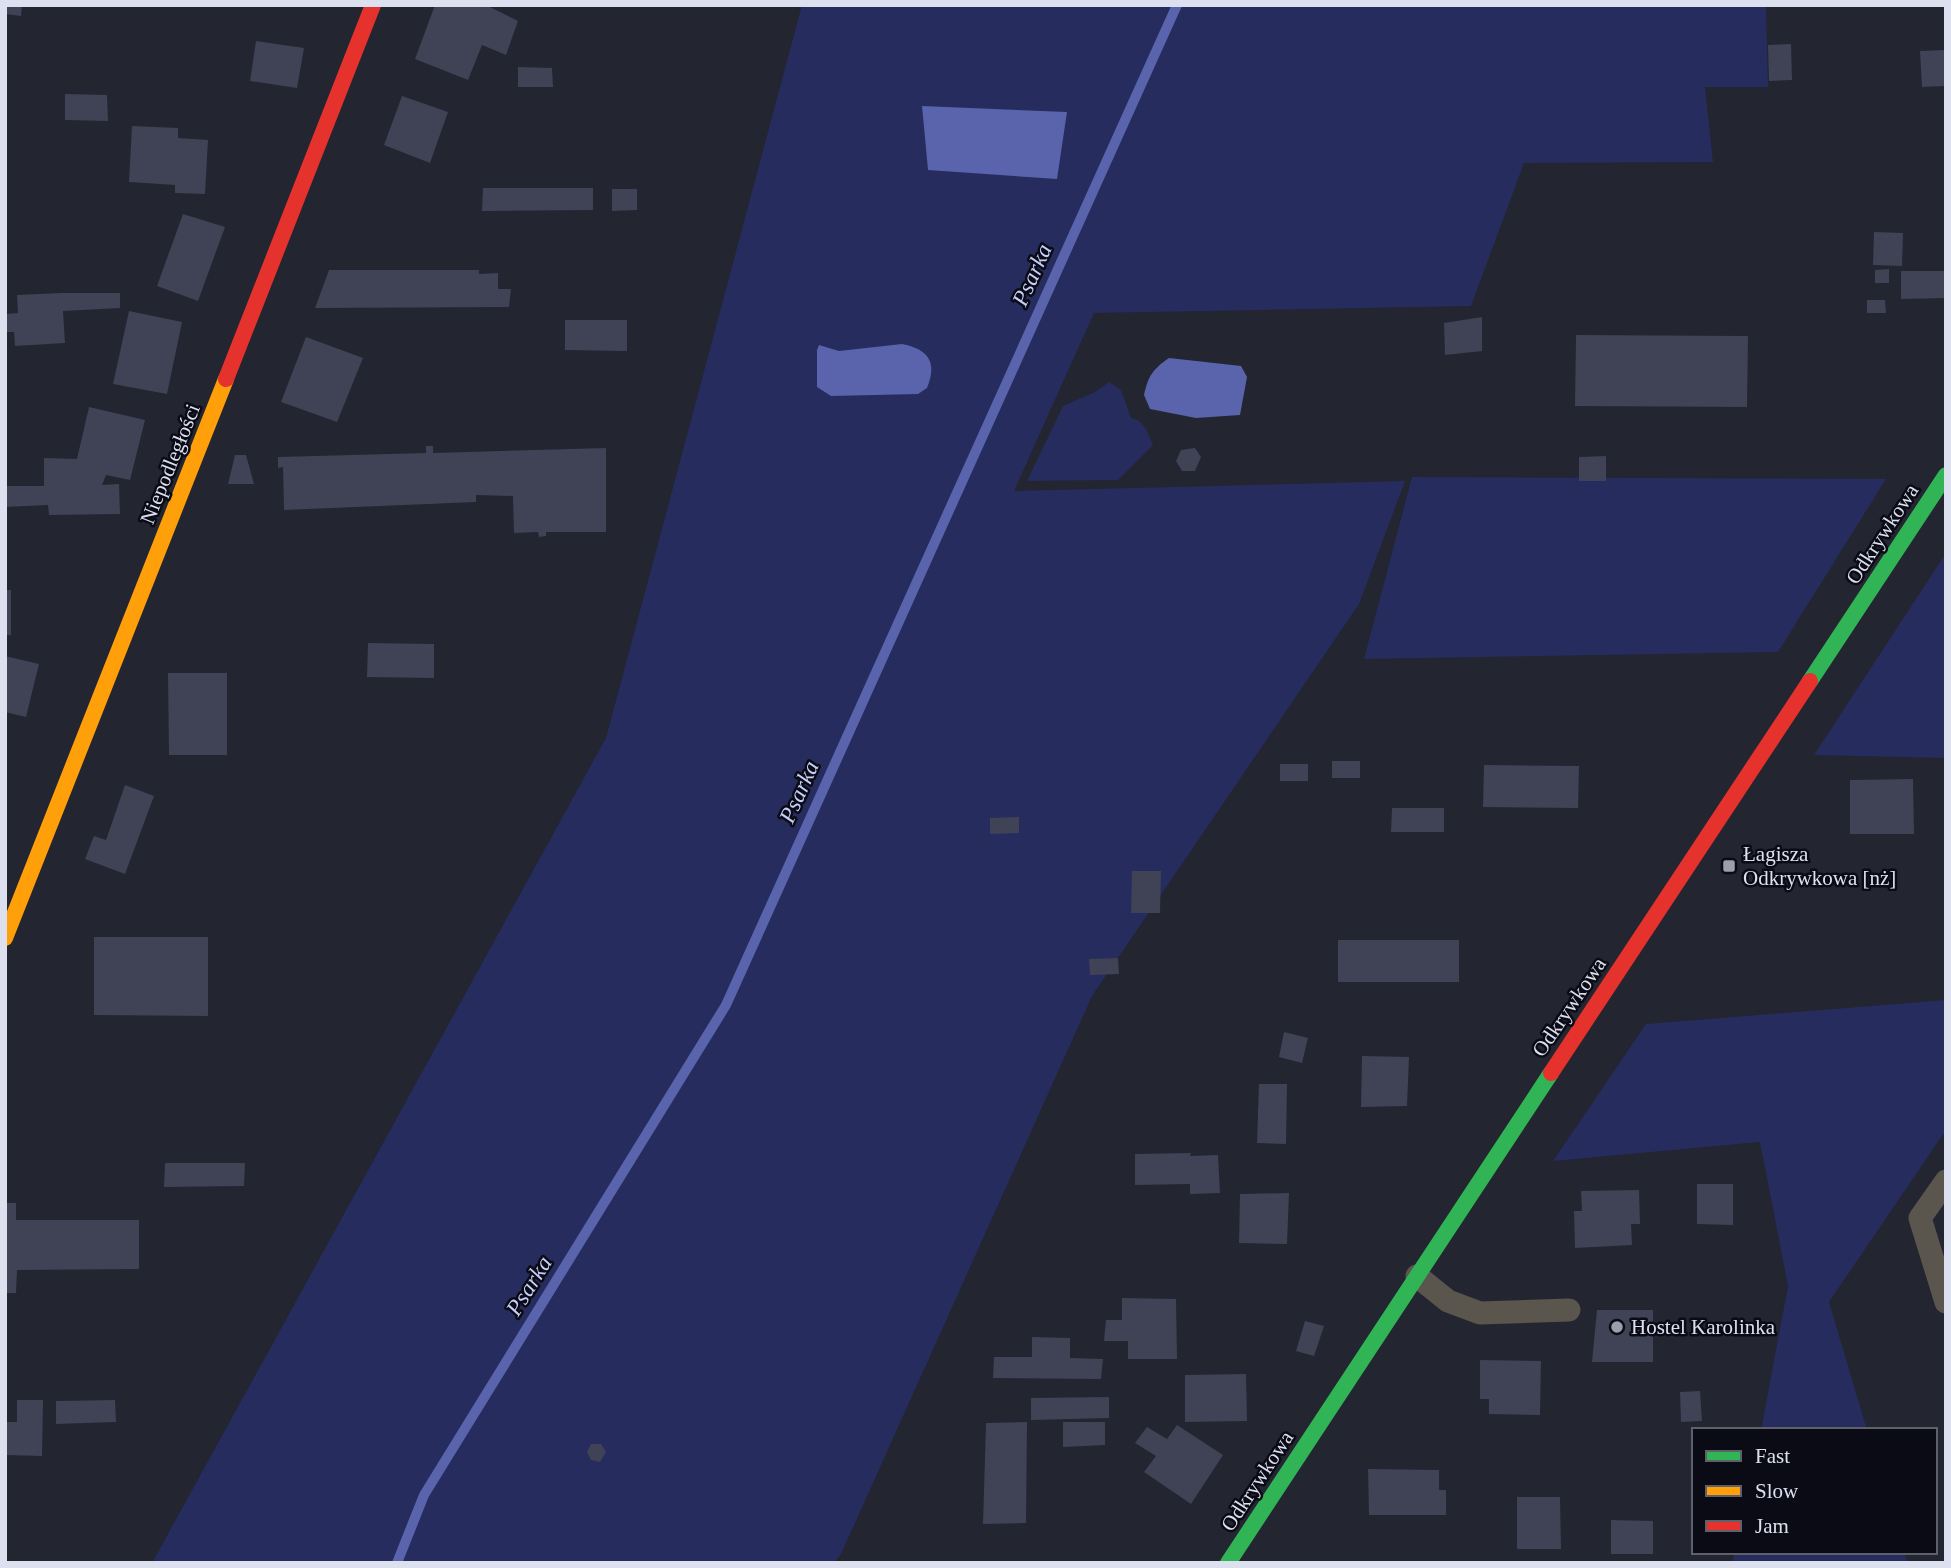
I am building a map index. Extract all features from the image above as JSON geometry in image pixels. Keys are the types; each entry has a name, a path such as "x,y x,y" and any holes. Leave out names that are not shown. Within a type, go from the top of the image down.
{"street":[{"name":"Niepodległości","path":"5,938 373,5"},
{"name":"Odkrywkowa","path":"1228,1563 1946,475"}],"lane":[{"path":"1946,1181 1920,1218 1946,1302"},
{"path":"1417,1276 1448,1301 1480,1313 1569,1310"}],"shaded area":[{"path":"802,5 1766,5 1768,87 1705,87 1713,162 1524,163 1471,306 1094,313 1014,491 1405,481 1359,604 1092,996 841,1554 834,1563 152,1563 606,738"},
{"path":"922,106 1067,112 1057,179 928,170"},
{"path":"902,344 924,353 931,364 927,388 918,394 831,396 817,387 819,345 839,351"},
{"path":"1169,358 1241,366 1247,377 1240,415 1196,418 1150,409 1144,395 1147,383 1155,370"},
{"path":"1109,382 1121,390 1131,418 1143,425 1153,445 1118,480 1027,481 1063,406 1095,392"},
{"path":"1412,477 1886,479 1778,652 1364,659"},
{"path":"1946,553 1946,758 1814,755"},
{"path":"1946,1000 1946,1130 1829,1302 1866,1428 1761,1428 1788,1286 1760,1142 1553,1161 1646,1024"},
{"path":"1734,1554 1905,1554 1908,1563 1732,1563"}],"building":[{"path":"5,5 22,5 21,16 5,14"},
{"path":"435,5 486,5 518,21 506,55 482,45 468,80 415,59"},
{"path":"256,41 304,48 297,88 250,81"},
{"path":"1791,44 1792,80 1769,81 1768,45"},
{"path":"1946,50 1946,86 1922,87 1920,51"},
{"path":"518,67 552,68 553,87 518,87"},
{"path":"65,94 107,95 108,121 65,120"},
{"path":"402,96 448,112 430,163 384,145"},
{"path":"132,126 178,128 178,138 208,140 205,194 175,193 175,185 129,182"},
{"path":"483,188 593,188 593,210 482,211"},
{"path":"612,189 637,189 637,210 612,211"},
{"path":"183,214 225,227 198,301 157,286"},
{"path":"1874,232 1903,233 1902,266 1873,265"},
{"path":"1889,269 1889,283 1875,283 1875,270"},
{"path":"329,270 479,270 479,274 498,273 498,289 511,289 509,307 315,308"},
{"path":"1901,271 1946,271 1946,298 1901,299"},
{"path":"120,293 120,308 63,311 65,343 15,346 14,332 5,332 5,314 18,313 17,295"},
{"path":"1867,300 1885,300 1886,313 1867,313"},
{"path":"129,311 182,322 167,394 113,384"},
{"path":"1482,317 1482,351 1445,355 1444,323"},
{"path":"565,320 627,320 627,351 565,350"},
{"path":"1576,335 1748,336 1747,407 1575,406"},
{"path":"306,337 363,358 337,422 281,402"},
{"path":"89,407 145,420 130,480 106,475 102,485 119,484 120,514 49,515 48,505 5,507 5,486 44,486 44,458 77,459"},
{"path":"426,446 433,446 433,453 606,448 606,532 546,532 546,536 539,537 538,532 514,533 513,496 476,495 476,502 284,510 283,467 278,468 278,457 426,453"},
{"path":"1195,448 1201,457 1195,471 1182,471 1176,461 1181,450"},
{"path":"235,455 246,455 254,484 228,484"},
{"path":"1606,456 1606,481 1579,481 1579,457"},
{"path":"5,590 11,590 11,635 5,635"},
{"path":"368,643 434,644 434,678 367,677"},
{"path":"5,656 39,664 26,717 5,712"},
{"path":"168,673 227,673 227,755 169,755"},
{"path":"1332,761 1360,761 1360,778 1332,778"},
{"path":"1280,764 1308,764 1308,781 1280,781"},
{"path":"1484,765 1579,766 1578,808 1483,807"},
{"path":"1913,779 1914,834 1850,834 1850,780"},
{"path":"125,785 154,796 125,874 85,859 94,836 106,840"},
{"path":"1392,808 1444,808 1444,832 1391,832"},
{"path":"1019,817 1019,833 990,834 990,818"},
{"path":"1132,871 1161,871 1160,913 1131,913"},
{"path":"94,937 208,937 208,1016 94,1015"},
{"path":"1338,940 1459,940 1459,982 1338,982"},
{"path":"1118,958 1119,974 1090,975 1089,959"},
{"path":"1284,1032 1308,1038 1302,1063 1279,1057"},
{"path":"1362,1056 1409,1057 1407,1106 1361,1107"},
{"path":"1259,1084 1287,1084 1286,1144 1257,1143"},
{"path":"1191,1153 1190,1156 1218,1155 1220,1193 1190,1194 1190,1184 1135,1185 1135,1154"},
{"path":"165,1163 245,1163 244,1186 164,1187"},
{"path":"1697,1184 1733,1184 1733,1225 1697,1224"},
{"path":"1639,1190 1640,1224 1631,1224 1632,1245 1575,1248 1574,1211 1582,1211 1581,1191"},
{"path":"1289,1193 1287,1244 1239,1243 1240,1194"},
{"path":"5,1203 16,1203 16,1220 139,1220 139,1269 17,1270 16,1293 5,1293"},
{"path":"1122,1298 1176,1299 1177,1359 1128,1359 1128,1341 1104,1341 1106,1320 1122,1320"},
{"path":"1597,1310 1653,1310 1653,1362 1592,1362"},
{"path":"1305,1321 1324,1326 1314,1356 1296,1351"},
{"path":"1032,1337 1070,1338 1070,1358 1103,1359 1101,1379 993,1378 994,1357 1032,1357"},
{"path":"1480,1360 1541,1361 1540,1415 1489,1414 1489,1399 1480,1399"},
{"path":"1246,1374 1247,1421 1185,1422 1185,1375"},
{"path":"1700,1391 1702,1421 1681,1422 1680,1392"},
{"path":"1109,1397 1109,1418 1031,1420 1031,1398"},
{"path":"17,1400 43,1400 42,1456 5,1455 5,1422 17,1422"},
{"path":"115,1400 116,1422 56,1424 56,1401"},
{"path":"1027,1422 1026,1523 983,1524 986,1423"},
{"path":"1063,1422 1105,1422 1105,1445 1063,1447"},
{"path":"1177,1425 1223,1455 1191,1504 1144,1472 1156,1456 1135,1443 1147,1427 1167,1439"},
{"path":"591,1444 601,1444 606,1452 600,1462 591,1460 587,1452"},
{"path":"1368,1469 1439,1470 1439,1490 1446,1490 1446,1515 1369,1515"},
{"path":"1517,1497 1560,1497 1561,1549 1517,1549"},
{"path":"1611,1520 1653,1521 1653,1554 1611,1554"}],"waterway":[{"name":"Psarka","path":"397,1563 424,1495 726,1005 1177,5"}],"traffic: fast":[{"path":"1810,681 1946,475"},
{"path":"1228,1563 1551,1073"}],"traffic: slow":[{"path":"5,938 226,379"}],"traffic: jam":[{"path":"226,379 373,5"},
{"path":"1551,1073 1810,681"}],"place":[{"name":"Łagisza Odkrywkowa [nż]","path":"1729,866"},
{"name":"Hostel Karolinka","path":"1617,1327"}]}
